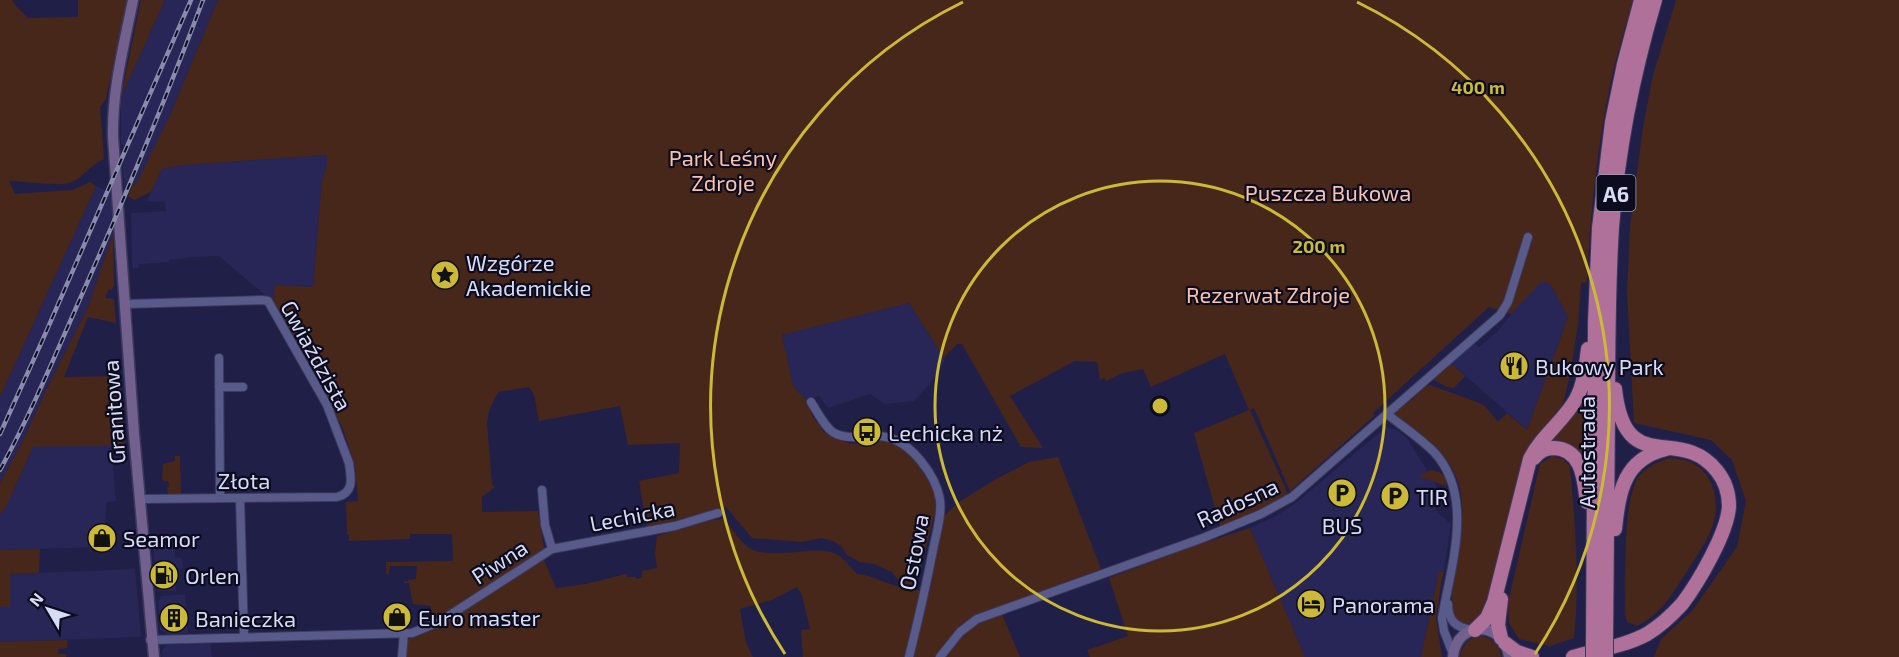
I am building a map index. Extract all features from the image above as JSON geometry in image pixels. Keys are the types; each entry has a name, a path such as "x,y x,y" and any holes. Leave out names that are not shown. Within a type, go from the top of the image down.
{"highway":[{"name":"Autostrada","path":"1606,657 1599,641 1593,546 1596,281 1608,148 1623,70 1641,0"},
{"name":"Autostrada","path":"1593,657 1599,641 1606,606 1608,339 1611,253 1617,180 1634,81 1654,0"},
{"path":"1475,630 1489,615 1503,570 1530,459 1578,395 1586,359 1596,281"},
{"path":"1573,657 1631,641 1660,625 1676,610 1686,598 1719,538 1726,522 1729,504 1722,477 1700,455 1687,450 1660,447 1639,441 1631,436 1623,426 1617,406 1608,339"},
{"path":"1527,470 1537,454 1547,448 1562,449 1575,457 1582,475 1593,546"},
{"path":"1606,606 1618,501 1624,482 1635,466 1646,457 1673,448"},
{"path":"1503,570 1498,620 1505,646 1532,657"}],"street":[{"name":"Granitowa","path":"133,0 114,100 113,124 125,304 154,657"},
{"name":"Radosna","path":"940,657 960,632 977,619 1203,538 1272,509 1292,497 1500,315 1508,303 1528,237"},
{"name":"Gwiaździsta","path":"125,304 262,300 271,304 327,405 349,463 351,485 347,493"},
{"path":"219,358 220,498"},
{"path":"219,387 243,387"},
{"name":"Ostowa","path":"811,402 827,428 836,435 882,436 904,445 917,456 934,482 940,501 940,512 909,657"},
{"path":"1387,414 1435,453 1452,482 1458,505 1458,520 1442,622 1453,657"},
{"path":"542,490 545,525 552,549"},
{"name":"Złota","path":"140,499 337,497 347,493"},
{"path":"240,498 244,637"},
{"name":"Lechicka","path":"552,549 664,529 718,513"},
{"name":"Piwna","path":"151,640 419,631 439,622 552,549"},
{"path":"1448,587 1448,608 1451,621 1459,627 1489,630 1505,646"},
{"path":"1453,657 1459,639 1475,630"},
{"path":"402,657 404,633"}],"shaded area":[{"path":"165,0 218,0 171,113 136,186 128,182 125,189 122,164 129,148 121,144 121,97"},
{"path":"328,155 322,180 313,287 275,285 273,302 219,256 139,264 138,268 132,268 131,215 132,213 166,211 165,202 147,201 162,169 182,165"},
{"path":"96,186 110,192 113,217 106,231 113,234 87,310 0,483 0,397"},
{"path":"1541,280 1551,285 1568,317 1527,430 1451,363 1473,343 1479,347 1497,332"},
{"path":"909,303 944,358 944,362 929,385 914,401 885,404 870,394 828,408 819,396 806,400 793,386 782,335"},
{"path":"1386,427 1397,430 1407,438 1444,498 1433,503 1437,512 1451,524 1444,571 1439,571 1421,657 1305,657 1250,528 1276,516 1297,502"},
{"name":"Seamor","path":"111,444 116,501 106,502 105,547 0,550 0,515 7,505 33,447"},
{"path":"175,545 175,558 182,558 183,568 176,573 176,591 159,591 156,584 153,546"},
{"path":"135,569 141,637 0,642 0,607 10,606 10,574"},
{"path":"185,594 188,633 168,634 160,630 158,602 161,596"},
{"path":"211,643 212,657 162,657 162,650 166,645"}],"green space":[{"path":"0,0 12,0 28,18 78,17 78,0 127,0 106,99 100,107 104,159 72,182 51,184 9,181 15,194 73,190 90,182 96,186 0,397"},
{"path":"141,0 165,0 121,97"},
{"name":"Park Leśny Zdroje","path":"218,0 1633,0 1613,71 1606,106 1592,206 1587,282 1581,283 1578,324 1570,376 1562,406 1527,452 1498,572 1492,577 1487,600 1491,601 1474,623 1466,625 1457,620 1453,609 1453,577 1462,511 1461,494 1456,477 1449,462 1435,446 1390,414 1430,385 1485,406 1498,422 1507,413 1527,430 1568,317 1551,285 1542,281 1511,314 1489,307 1373,413 1374,416 1290,491 1254,408 1250,410 1289,496 1256,513 1220,526 1194,433 1249,410 1225,354 1151,387 1143,369 1123,373 1106,381 1104,378 1100,380 1097,362 1075,361 1010,396 1043,448 1021,447 962,344 957,344 944,358 909,303 782,335 793,386 806,400 813,417 824,432 850,444 878,440 892,443 906,452 920,466 929,482 935,496 935,513 915,589 929,594 944,516 959,502 1029,462 1058,457 1101,569 999,607 1020,657 803,657 801,630 810,629 802,595 797,587 772,600 740,609 746,643 753,657 406,657 408,640 411,636 543,558 556,588 586,584 626,574 627,577 637,579 642,577 642,571 657,568 655,553 657,536 713,520 723,519 746,546 756,551 766,553 828,552 842,558 857,574 904,587 892,572 874,564 860,562 847,555 841,546 833,541 821,538 802,542 752,538 726,507 647,528 639,481 679,473 680,443 628,445 620,406 539,421 534,394 529,387 498,392 489,411 487,423 492,485 495,487 482,497 482,512 538,511 544,549 432,622 431,606 413,604 409,583 404,583 404,581 416,579 417,566 390,566 389,573 386,575 386,562 453,561 452,534 410,534 410,539 349,541 346,502 358,501 355,466 343,429 296,339 273,302 275,285 313,287 322,180 327,165 327,155 182,165 162,169 151,192 134,200 128,196 133,184 136,185 171,113"},
{"path":"1676,0 1899,0 1899,657 1654,657 1661,639 1692,611 1737,547 1746,501 1732,460 1711,440 1634,423 1627,294 1630,226 1643,127 1653,75"},
{"path":"113,234 114,286 111,290 109,289 105,298 114,299 116,323 88,317 64,377 120,376 125,445 33,447 7,505 0,515 0,483 87,310"},
{"path":"1451,363 1465,376 1454,388 1434,380"},
{"path":"1587,384 1587,471 1551,445 1548,437"},
{"path":"175,456 180,456 181,494 168,494 168,481 162,479 163,464 175,461"},
{"path":"1552,456 1563,459 1570,466 1577,595 1574,638 1550,646 1519,639 1509,623 1508,603 1540,464"},
{"path":"1669,458 1687,461 1704,472 1713,489 1715,518 1705,543 1673,593 1654,615 1637,626 1627,622 1625,613 1629,505 1641,474 1652,465"},
{"path":"1431,470 1446,477 1446,486 1418,476"},
{"path":"1250,528 1305,657 1090,657 1087,650 1128,636 1109,578 1191,547"},
{"path":"40,549 39,573 10,574 10,607 0,607 0,550"},
{"path":"1439,571 1444,572 1436,618 1442,657 1421,657"},
{"path":"1480,636 1489,638 1495,643 1501,657 1460,657 1467,643"},
{"path":"68,640 67,648 58,649 58,654 66,654 66,657 0,657 0,642"}],"railway":[{"path":"0,434 191,0"},
{"path":"0,470 35,401 102,248 203,0"}],"place":[{"name":"Wzgórze Akademickie","path":"445,275"},
{"name":"Bukowy Park","path":"1514,366"},
{"name":"Lechicka nż","path":"867,432"},
{"name":"BUS","path":"1342,493"},
{"name":"TIR","path":"1395,496"},
{"name":"Seamor","path":"102,538"},
{"name":"Orlen","path":"164,575"},
{"name":"Panorama","path":"1311,604"},
{"name":"Euro master","path":"397,617"},
{"name":"Banieczka","path":"174,618"}],"park label":[{"name":"Puszcza Bukowa","path":"1328,192"},
{"name":"Rezerwat Zdroje","path":"1268,294"}]}
